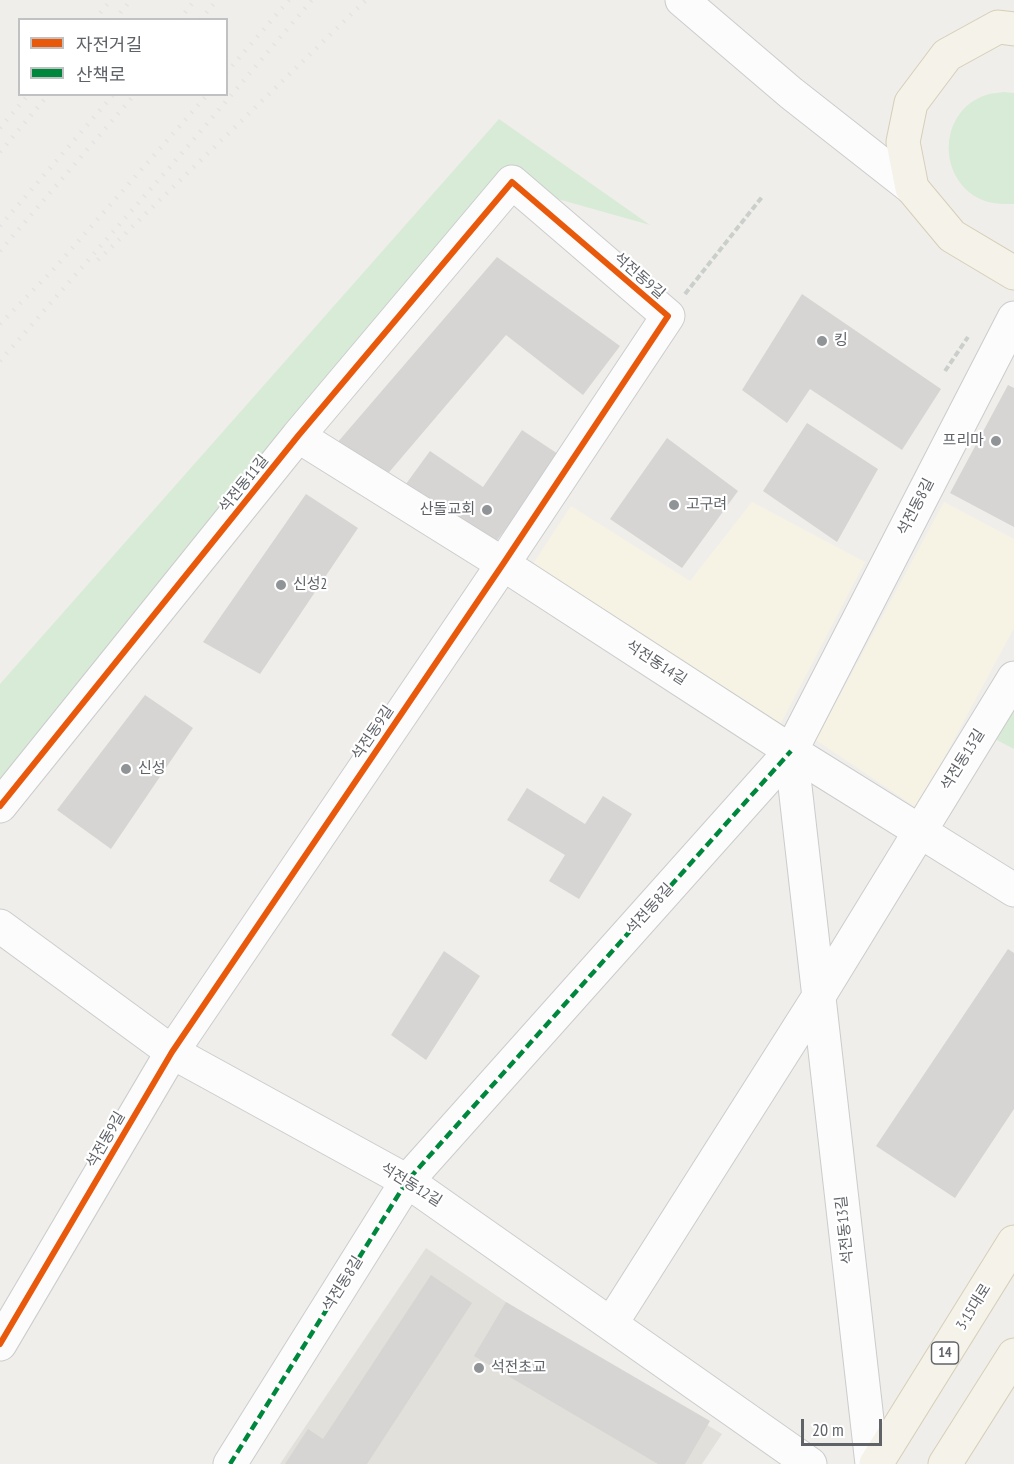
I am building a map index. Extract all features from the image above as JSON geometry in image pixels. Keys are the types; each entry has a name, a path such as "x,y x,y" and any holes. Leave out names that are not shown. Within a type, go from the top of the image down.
{"main road":[{"path":"1014,29 998,27 947,55 911,103 903,142 912,188 952,236 1014,273"},
{"name":"3·15대로","path":"876,1464 1014,1242"},
{"path":"945,1464 1014,1355"}],"street":[{"path":"682,0 791,93 912,188"},
{"name":"석전동9길","path":"0,1344 172,1052 668,316 512,182"},
{"name":"석전동11길","path":"0,807 298,436 512,182"},
{"name":"석전동8길","path":"230,1464 407,1181 791,751 1014,318"},
{"name":"석전동14길","path":"298,436 503,564 791,751 1014,890"},
{"name":"석전동13길","path":"611,1324 819,996 1014,678"},
{"name":"석전동13길","path":"791,751 872,1464"},
{"name":"석전동12길","path":"0,926 172,1052 407,1181 810,1464"}],"path":[{"path":"668,316 762,197"}],"shaded area":[{"path":"752,502 865,562 780,725 531,567 571,506 690,581"},
{"path":"944,502 1014,539 1014,628 917,808 816,740"},
{"name":"석전초교","path":"426,1248 506,1302 722,1434 702,1464 280,1464"}],"green space":[{"path":"1014,93 1014,204 991,203 978,198 964,188 955,174 950,159 949,144 952,128 959,114 971,103 986,95"},
{"path":"499,119 650,225 501,183 0,787 0,684"},
{"path":"1014,699 1014,749 993,738"}],"building":[{"path":"497,257 620,346 583,395 506,335 385,477 337,443"},
{"name":"킹","path":"802,294 941,389 902,450 810,389 787,423 742,390"},
{"name":"프리마","path":"1008,385 1014,388 1014,527 950,493"},
{"name":"고구려","path":"807,423 878,469 837,542 763,491"},
{"path":"522,430 561,456 491,548 403,488 430,451 483,487"},
{"name":"고구려","path":"667,438 738,491 682,568 610,519"},
{"name":"신성2","path":"306,494 358,528 260,674 203,642"},
{"name":"신성","path":"145,695 193,728 111,849 57,810"},
{"path":"527,788 585,824 603,796 632,814 579,899 549,881 565,855 507,820"},
{"path":"1008,949 1014,953 1014,1109 955,1198 876,1146"},
{"path":"444,951 480,976 426,1060 391,1035"},
{"path":"431,1275 472,1303 367,1464 285,1464 308,1429 323,1439"},
{"name":"석전초교","path":"506,1302 710,1421 685,1464 658,1464 474,1356"}],"railway":[{"path":"96,18 111,0"},
{"path":"116,18 131,0"},
{"path":"181,18 195,0"},
{"path":"202,18 217,0"},
{"path":"228,71 289,0"},
{"path":"0,361 312,0"},
{"path":"98,260 366,0"},
{"path":"0,128 27,96"},
{"path":"0,152 47,96"},
{"path":"0,226 112,96"},
{"path":"0,251 133,96"},
{"path":"0,324 52,271 206,96"}],"marked path":[{"path":"230,1464 407,1181 791,751"}],"cycle path":[{"path":"0,806 298,436 512,182 668,316 172,1052 0,1344"}],"place":[{"name":"킹","path":"822,341"},
{"name":"프리마","path":"996,441"},
{"name":"고구려","path":"674,505"},
{"name":"산돌교회","path":"487,510"},
{"name":"신성2","path":"281,585"},
{"name":"신성","path":"126,769"},
{"name":"석전초교","path":"479,1368"}]}
